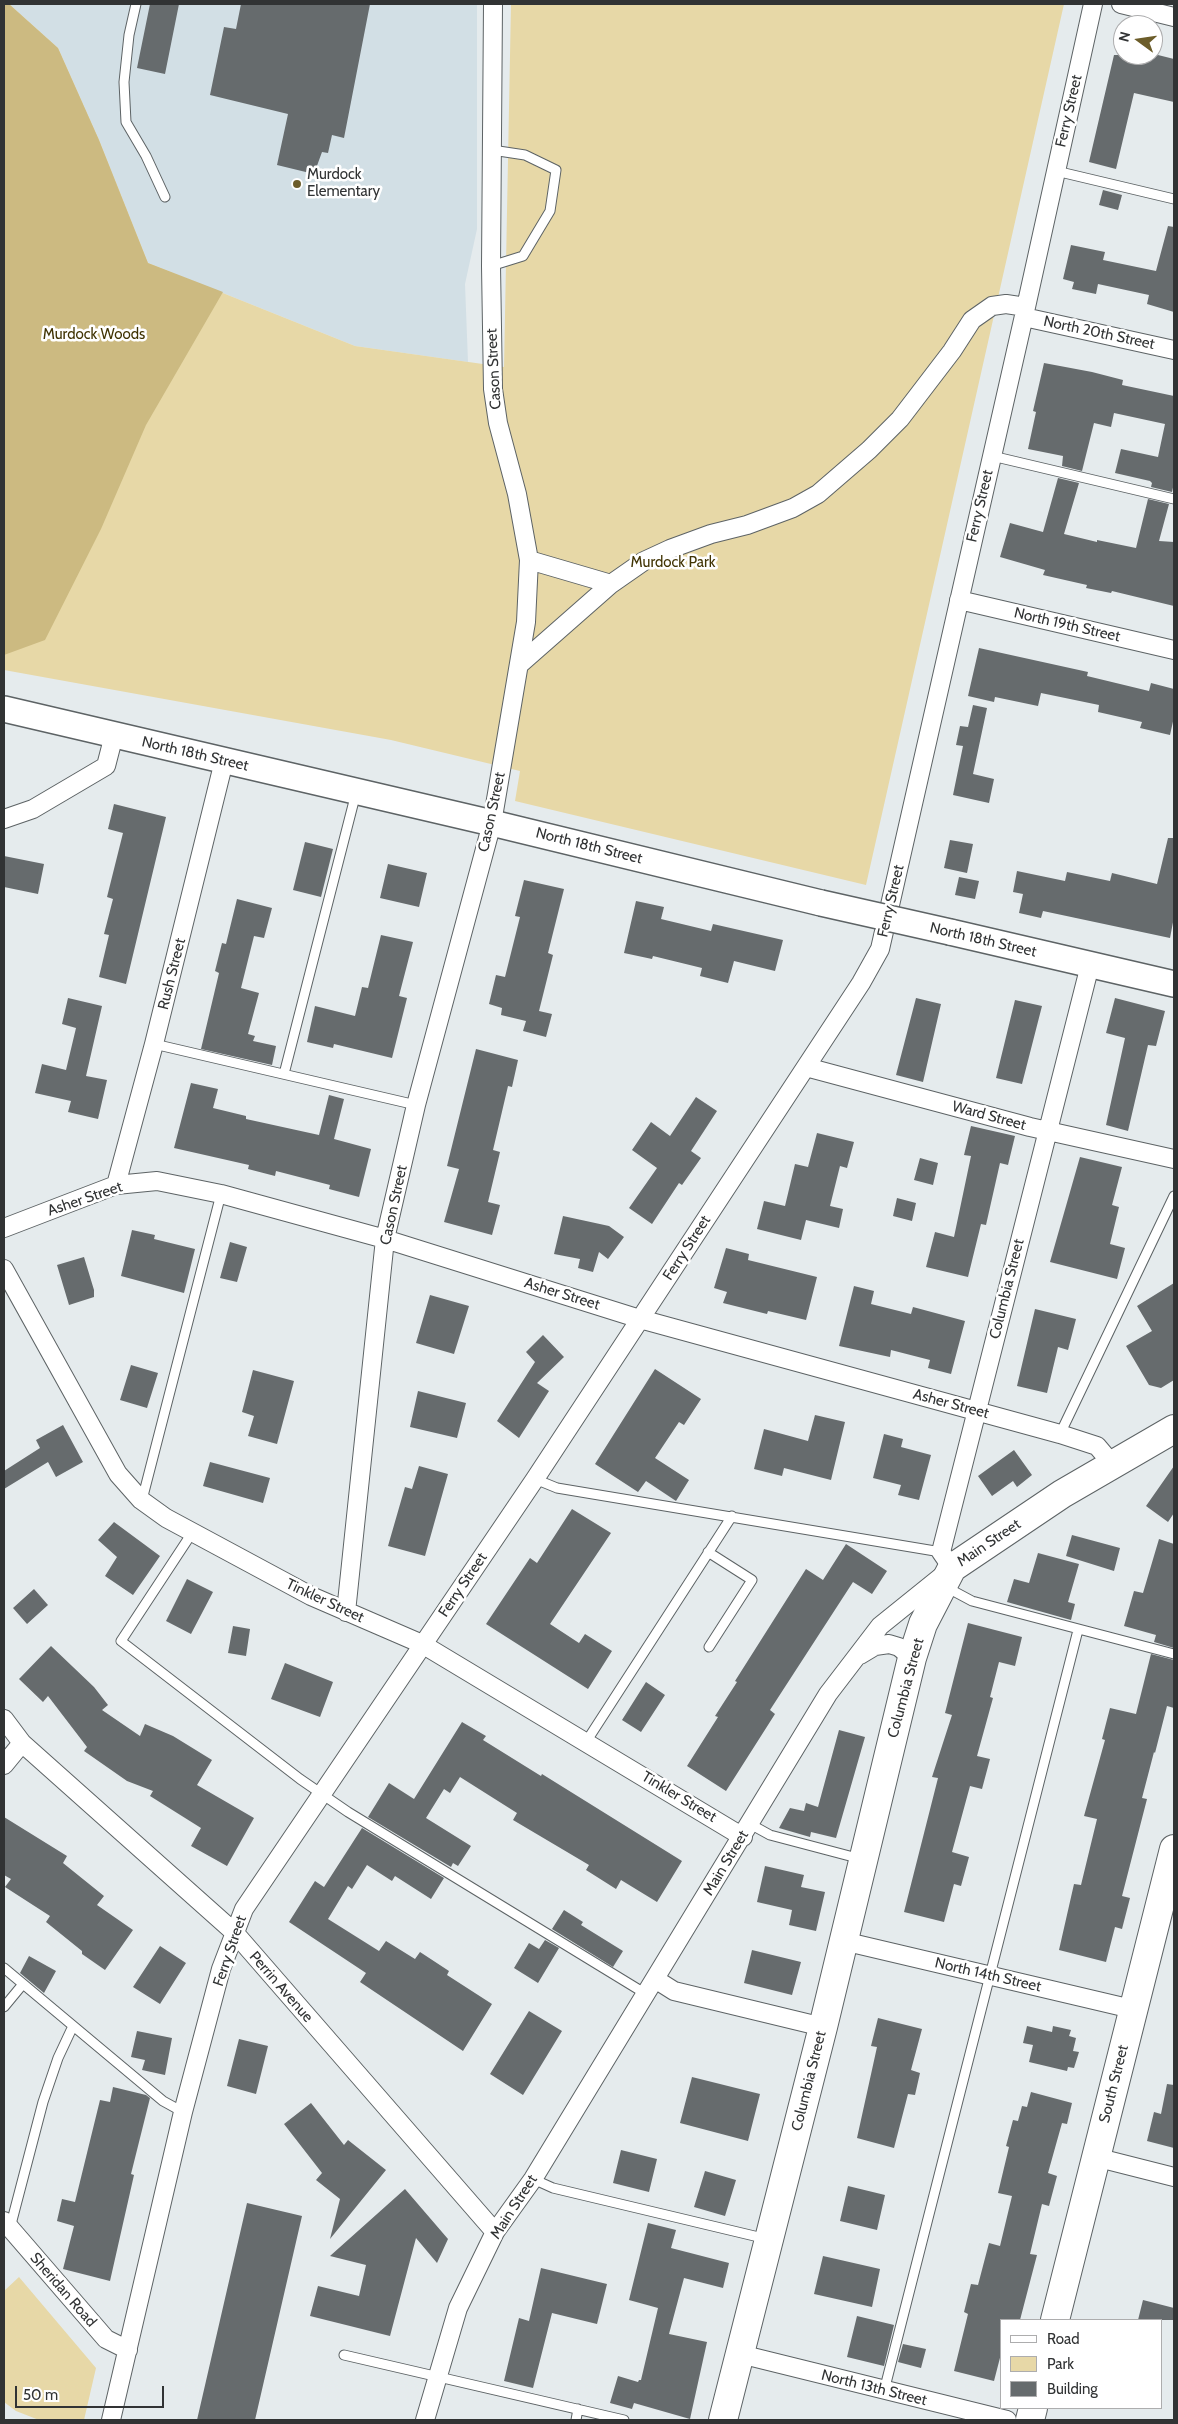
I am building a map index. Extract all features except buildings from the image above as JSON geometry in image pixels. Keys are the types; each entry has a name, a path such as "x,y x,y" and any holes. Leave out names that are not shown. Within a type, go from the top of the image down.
{"main road":[{"name":"North 18th Street","path":"4,709 492,823 821,903 1174,984"},
{"name":"Main Street","path":"946,1569 1062,1494 1174,1429"},
{"name":"Columbia Street","path":"723,2420 823,2027 912,1658 923,1624 946,1569"},
{"name":"South Street","path":"1055,2319 1132,2009 1174,1849"}],"street":[{"name":"Cason Street","path":"346,1612 385,1239 416,1105 492,823 520,664 529,588 529,560 517,494 498,423 493,389 491,266 493,4"},
{"name":"Ferry Street","path":"111,2420 183,2112 222,1969 244,1909 535,1479 861,983 880,949 1093,4"},
{"path":"1121,4 1174,17"},
{"name":"North 20th Street","path":"520,664 611,584 644,562 670,549 793,508 818,494 869,450 900,419 952,351 972,320 992,306 1006,304 1025,312 1174,350"},
{"path":"529,560 611,584"},
{"name":"North 19th Street","path":"959,600 1174,650"},
{"path":"4,819 33,810 106,766 114,735"},
{"name":"Rush Street","path":"116,1185 154,1044 224,761"},
{"name":"Columbia Street","path":"946,1569 977,1411 1090,965"},
{"name":"Ward Street","path":"806,1067 1047,1130 1174,1159"},
{"name":"Asher Street","path":"4,1228 116,1185 157,1181 220,1194 385,1239 640,1319 1060,1434 1097,1446 1113,1465"},
{"name":"Tinkler Street","path":"4,1269 118,1474 142,1500 166,1518 192,1533 311,1596 422,1644 586,1742 746,1831"},
{"name":"Main Street","path":"424,2420 436,2375 458,2308 496,2232 533,2179 828,1694 860,1655 880,1626 946,1569"},
{"path":"860,1655 875,1646 889,1644 899,1647 912,1658"},
{"name":"Perrin Avenue","path":"4,1719 22,1742 234,1932 496,2232"},
{"path":"4,1765 22,1742"},
{"name":"North 14th Street","path":"843,1941 1132,2009"},
{"path":"651,1986 823,2027"},
{"path":"1095,2157 1174,2177"},
{"name":"Sheridan Road","path":"7,2225 106,2340 128,2350"},
{"name":"North 13th Street","path":"740,2354 1007,2420"}],"lane":[{"path":"136,4 129,35 124,82 126,122 146,156 165,197"},
{"path":"491,266 523,256 550,211 556,170 525,155 492,150"},
{"path":"1056,171 1174,199"},
{"path":"992,456 1174,499"},
{"path":"284,1074 356,792"},
{"path":"154,1044 416,1105"},
{"path":"142,1500 220,1194"},
{"path":"1060,1434 1174,1196"},
{"path":"535,1479 557,1488 732,1516 946,1569 972,1601 1174,1654"},
{"path":"586,1742 732,1516"},
{"path":"192,1533 121,1641 322,1794 651,1986"},
{"path":"708,1552 752,1580 709,1647"},
{"path":"884,2391 1078,1630"},
{"path":"746,1831 770,1834 862,1859"},
{"path":"4,1968 163,2101 183,2112"},
{"path":"4,2007 23,1984"},
{"path":"7,2225 43,2102 58,2058 73,2026"},
{"path":"533,2179 553,2188 769,2239"},
{"path":"344,2355 624,2420"},
{"path":"576,2420 578,2409"}],"shaded area":[{"name":"Murdock Elementary","path":"9,4 477,4 477,229 465,284 468,362 355,346 148,263 99,140 58,48"}],"green space":[{"name":"Murdock Park","path":"4,4 9,4 58,48 99,140 148,263 355,346 504,367 511,4 1064,4 866,885 515,801 520,771 391,740 4,670"},
{"name":"Murdock Woods","path":"4,4 9,4 58,48 99,140 148,263 223,292 146,425 101,529 45,640 4,655"},
{"path":"19,2277 96,2368 84,2420 39,2420 16,2411 4,2402 4,2291"}],"place":[{"name":"Murdock Elementary","path":"297,184"}]}
